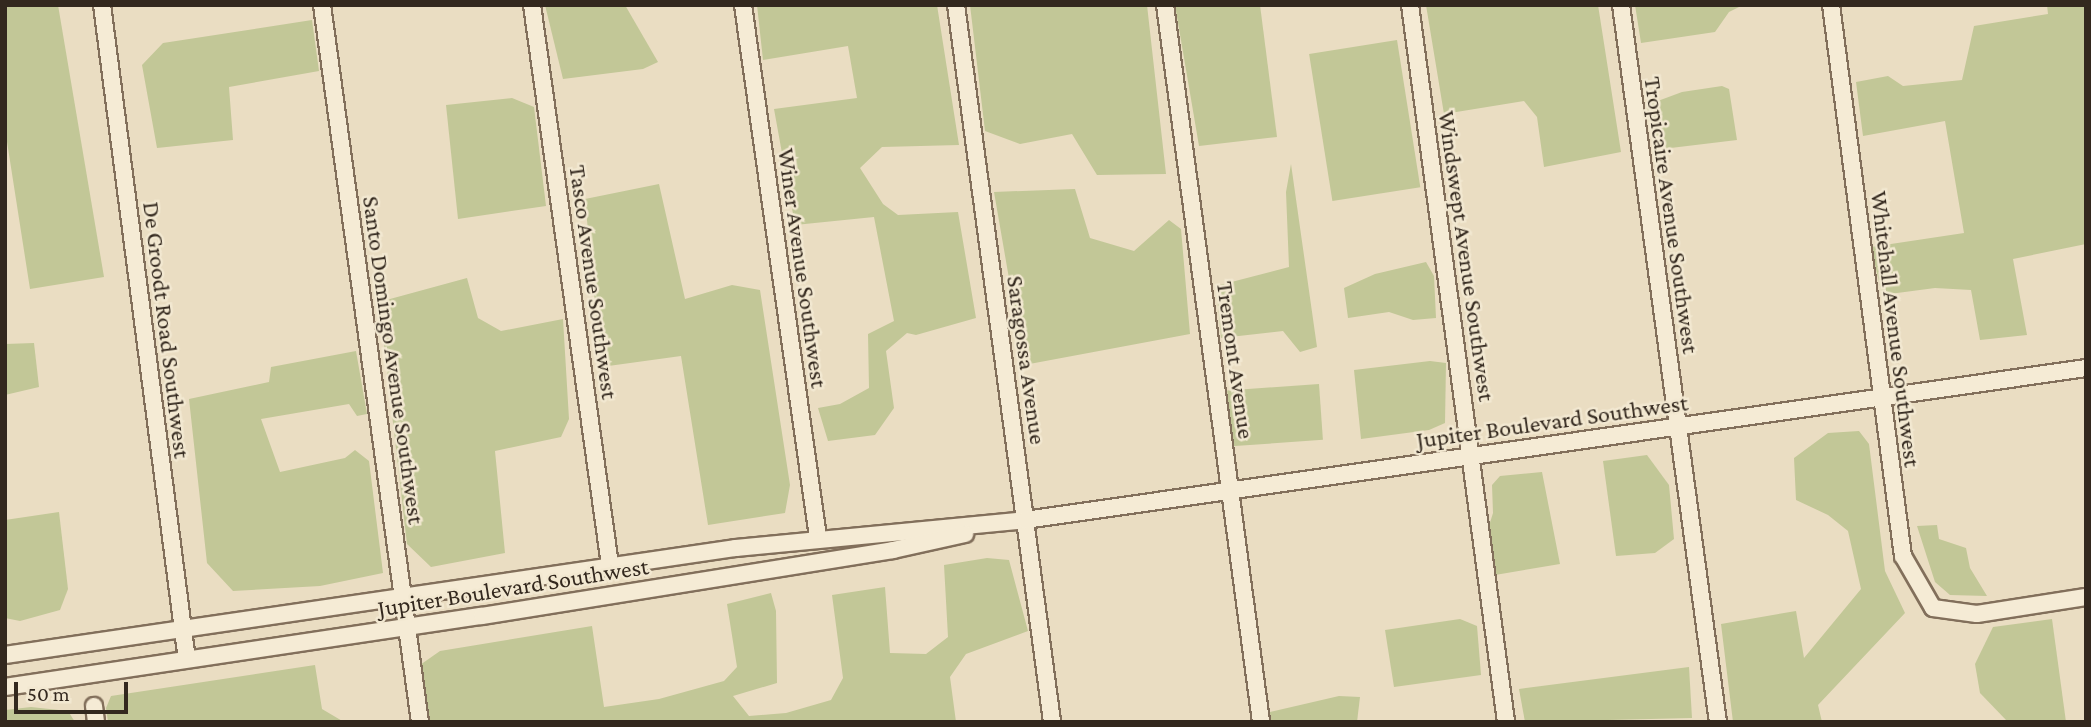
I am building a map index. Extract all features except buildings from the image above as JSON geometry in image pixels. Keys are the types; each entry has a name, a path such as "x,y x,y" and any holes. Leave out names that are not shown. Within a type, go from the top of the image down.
{"street":[{"name":"De Groodt Road Southwest","path":"102,5 187,660"},
{"name":"Santo Domingo Avenue Southwest","path":"322,5 420,722"},
{"name":"Tasco Avenue Southwest","path":"533,5 610,565"},
{"name":"Winer Avenue Southwest","path":"743,5 818,537"},
{"name":"Saragossa Avenue","path":"956,5 1052,722"},
{"name":"Tremont Avenue","path":"1165,5 1261,722"},
{"name":"Windswept Avenue Southwest","path":"1410,5 1506,722"},
{"name":"Tropicaire Avenue Southwest","path":"1621,5 1718,722"},
{"name":"Whitehall Avenue Southwest","path":"1831,5 1903,556 1933,608 1977,614 2086,597"},
{"name":"Jupiter Boulevard Southwest","path":"5,655 610,565 818,537 1025,520 2086,368"},
{"name":"Jupiter Boulevard Southwest","path":"5,687 407,628 893,550 1025,520"}],"green space":[{"path":"5,5 58,5 104,277 30,289 5,129"},
{"path":"545,5 625,5 658,62 643,69 563,79"},
{"path":"757,5 937,5 959,145 882,147 860,168 883,204 898,215 958,212 976,318 916,335 907,333 886,351 894,408 875,435 828,441 818,408 840,404 869,388 868,334 894,321 874,217 795,225 774,109 857,98 848,46 763,60"},
{"path":"970,5 1147,5 1166,174 1097,175 1072,134 1020,144 985,131"},
{"path":"1175,5 1260,5 1277,137 1199,146"},
{"path":"1426,5 1598,5 1621,152 1544,167 1537,117 1524,101 1444,114"},
{"path":"1635,5 1743,5 1729,12 1715,32 1641,43"},
{"path":"2047,5 2086,5 2086,244 2013,259 2027,335 1980,340 1971,290 1935,288 1882,295 1871,247 1964,233 1945,121 1863,136 1856,82 1888,76 1903,86 1962,80 1974,26 2048,14"},
{"path":"312,20 319,71 229,87 233,140 157,148 142,65 163,43"},
{"path":"1397,40 1420,187 1332,201 1309,54"},
{"path":"1722,86 1729,89 1737,140 1654,150 1647,105 1682,92"},
{"path":"512,98 534,107 546,206 458,219 446,105"},
{"path":"1291,164 1317,347 1300,352 1283,331 1221,338 1216,286 1289,267 1286,192"},
{"path":"659,184 685,299 732,285 760,290 790,485 785,513 708,525 681,356 601,367 585,199"},
{"path":"1075,189 1090,238 1134,251 1169,220 1181,229 1190,334 1024,365 994,192"},
{"path":"1426,262 1434,276 1436,318 1413,320 1389,312 1348,318 1344,288 1375,274"},
{"path":"467,278 478,318 501,331 563,319 569,419 561,437 495,451 505,553 431,567 407,544 379,302"},
{"path":"34,343 39,387 5,395 5,344"},
{"path":"356,351 367,414 357,416 349,404 261,419 280,472 345,458 355,450 369,461 383,573 320,586 233,591 207,563 189,399 269,382 271,367"},
{"path":"1430,361 1446,363 1445,423 1429,430 1361,439 1354,370"},
{"path":"1319,384 1323,440 1231,446 1227,390"},
{"path":"1859,431 1869,444 1885,571 1905,613 1818,705 1822,722 1733,722 1721,624 1796,611 1804,658 1861,589 1848,531 1828,515 1796,500 1794,458 1828,433"},
{"path":"1647,455 1669,485 1674,539 1655,553 1616,556 1603,461"},
{"path":"1542,472 1560,564 1495,575 1488,529 1493,513 1492,485 1500,476"},
{"path":"59,512 68,589 60,610 20,621 5,618 5,520"},
{"path":"1937,525 1939,539 1966,548 1970,568 1987,596 1950,595 1935,582 1917,526"},
{"path":"987,558 1009,560 1028,631 966,654 950,677 956,722 428,722 420,665 440,651 592,626 604,707 659,699 724,681 737,667 727,604 771,593 776,611 777,683 733,696 749,716 786,713 831,700 843,678 832,595 885,587 890,653 926,654 948,637 944,565"},
{"path":"1460,619 1477,626 1481,675 1394,687 1385,630"},
{"path":"2052,619 2066,722 2007,721 1980,693 1975,664 1993,627"},
{"path":"315,665 322,709 344,722 108,722 106,708 111,696"},
{"path":"1689,667 1692,718 1525,722 1519,689"},
{"path":"1339,696 1360,697 1357,722 1268,722 1266,713"},
{"path":"31,707 68,711 75,722 5,722 5,710"}]}
